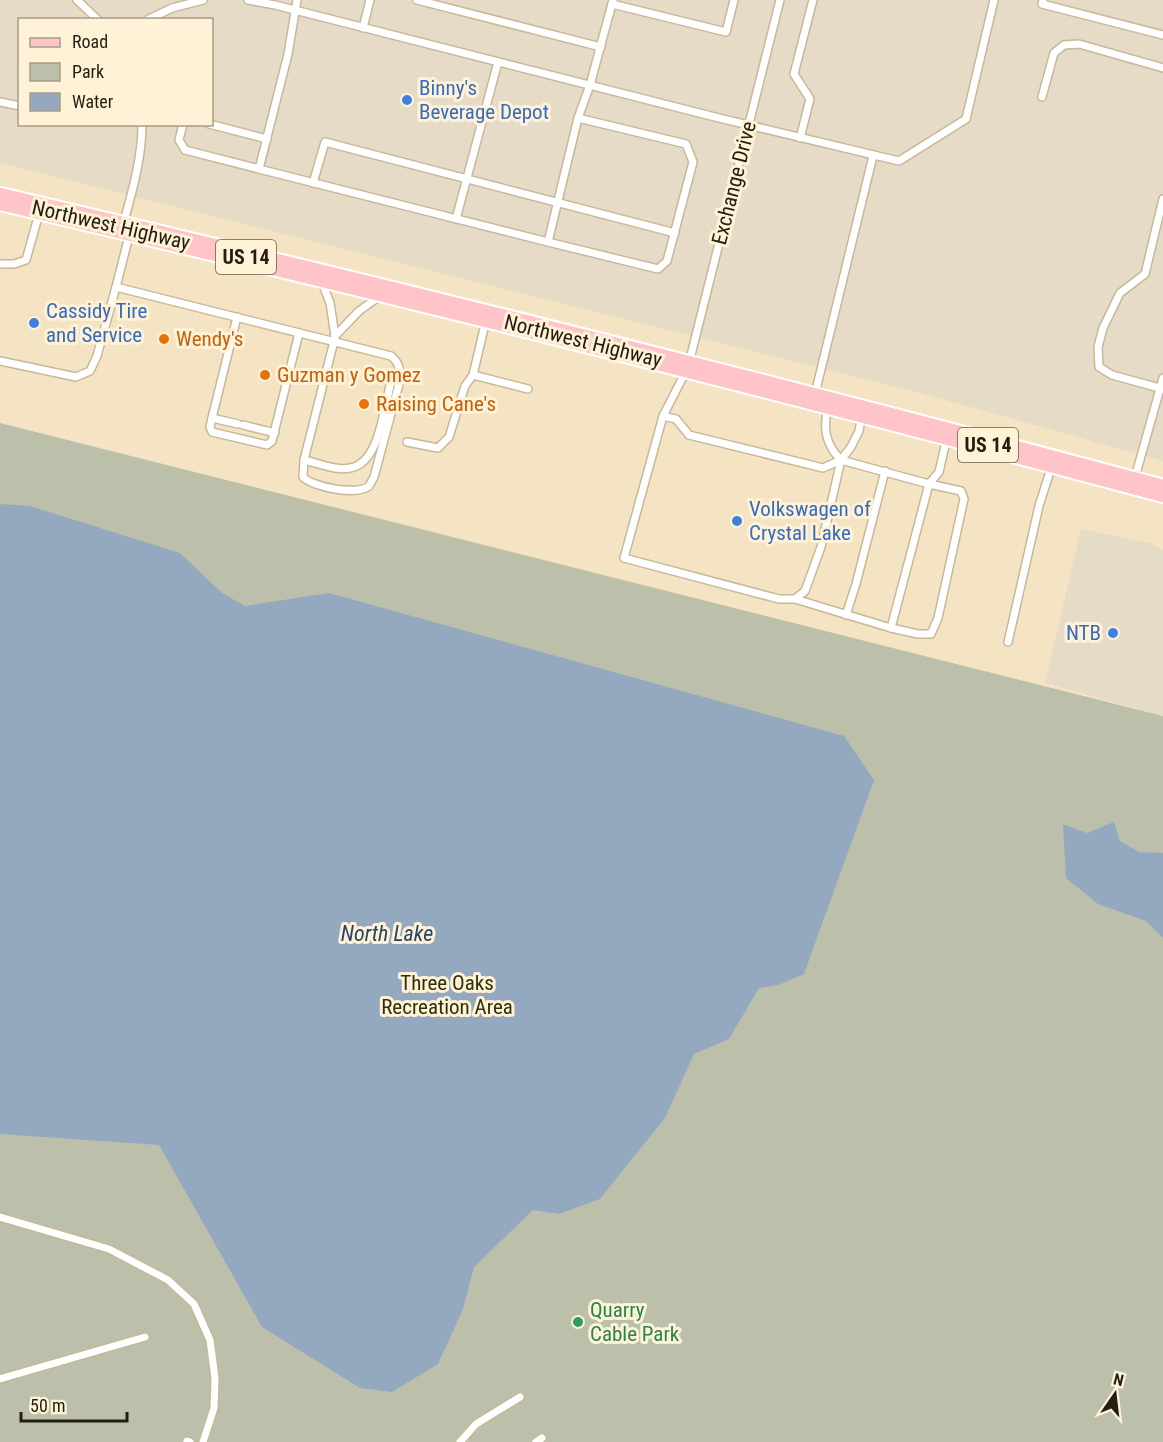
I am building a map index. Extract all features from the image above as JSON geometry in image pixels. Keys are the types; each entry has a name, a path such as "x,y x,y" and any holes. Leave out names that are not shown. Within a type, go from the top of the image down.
{"main road":[{"name":"Northwest Highway","path":"2,200 386,291 1163,491"}],"lane":[{"path":"77,0 96,18"},
{"path":"151,18 172,8 202,0"},
{"path":"248,0 899,161 966,119 994,0"},
{"path":"259,169 288,54 297,0"},
{"path":"363,28 370,0"},
{"path":"417,0 601,47"},
{"path":"548,242 578,118 613,2 726,32 734,0"},
{"name":"Exchange Drive","path":"780,0 688,367 663,416 624,558 779,599 795,599"},
{"path":"800,138 810,99 794,74 813,0"},
{"path":"1043,0 1042,4 1163,35"},
{"path":"1042,98 1054,53 1064,45 1079,44 1163,68"},
{"path":"456,219 498,62"},
{"path":"0,102 18,106"},
{"path":"182,126 179,140 185,150 658,269 668,261 693,162 686,144 578,118"},
{"path":"213,125 267,139"},
{"path":"0,361 76,377 90,371 97,356 116,287 142,139 142,126"},
{"path":"313,183 325,142 675,233"},
{"path":"795,599 891,628 918,634 931,634 938,618 964,499 961,492 842,460 831,451 827,437 822,402 873,156"},
{"path":"1162,389 1112,375 1099,367 1098,347 1103,328 1120,293 1145,274 1163,199"},
{"path":"0,264 14,264 26,260 41,208"},
{"path":"116,287 299,333 334,339 391,356 398,362 399,384 374,477 368,486 357,490 344,490 309,483 303,477 304,460 334,339 330,303 318,274"},
{"path":"334,339 359,311 386,291"},
{"path":"237,317 212,417 210,428 212,432 267,445 272,441 299,333"},
{"path":"407,442 438,448 449,437 465,386 473,375 487,317"},
{"path":"304,460 341,469 352,468 367,458 381,427 393,375 400,370"},
{"path":"473,375 528,389"},
{"path":"1133,483 1162,389 1163,378"},
{"path":"795,599 805,591 821,548 842,460 859,431 862,412"},
{"path":"663,416 676,419 689,435 823,468 842,460"},
{"path":"212,417 275,433"},
{"path":"891,628 929,483 939,472 947,435"},
{"path":"1008,642 1039,506 1052,462"},
{"path":"846,615 885,471"},
{"path":"0,1217 109,1249 168,1280 194,1304 210,1340 215,1378 214,1408 203,1442"},
{"path":"0,1379 145,1337"},
{"path":"460,1442 476,1424 519,1397"}],"shaded area":[{"path":"0,0 1163,0 1163,461 924,394 0,163"},
{"path":"1081,529 1150,543 1163,550 1163,716 1045,683"}],"green space":[{"name":"Three Oaks Recreation Area","path":"0,423 1163,716 1163,1442 0,1442"}],"water":[{"name":"North Lake","path":"0,504 30,506 180,553 222,593 245,606 329,593 844,736 874,780 804,974 778,985 759,988 729,1039 694,1054 665,1118 600,1199 559,1214 533,1210 474,1267 463,1309 438,1364 392,1392 360,1388 262,1327 159,1145 0,1134"},
{"path":"1114,822 1120,841 1139,852 1163,853 1163,938 1146,921 1098,904 1066,878 1063,824 1087,833"}],"place":[{"name":"Binny's Beverage Depot","path":"407,100"},
{"name":"Cassidy Tire and Service","path":"34,323"},
{"name":"Wendy's","path":"164,339"},
{"name":"Guzman y Gomez","path":"265,375"},
{"name":"Raising Cane's","path":"364,404"},
{"name":"Volkswagen of Crystal Lake","path":"737,521"},
{"name":"NTB","path":"1113,633"},
{"name":"Quarry Cable Park","path":"578,1322"}]}
